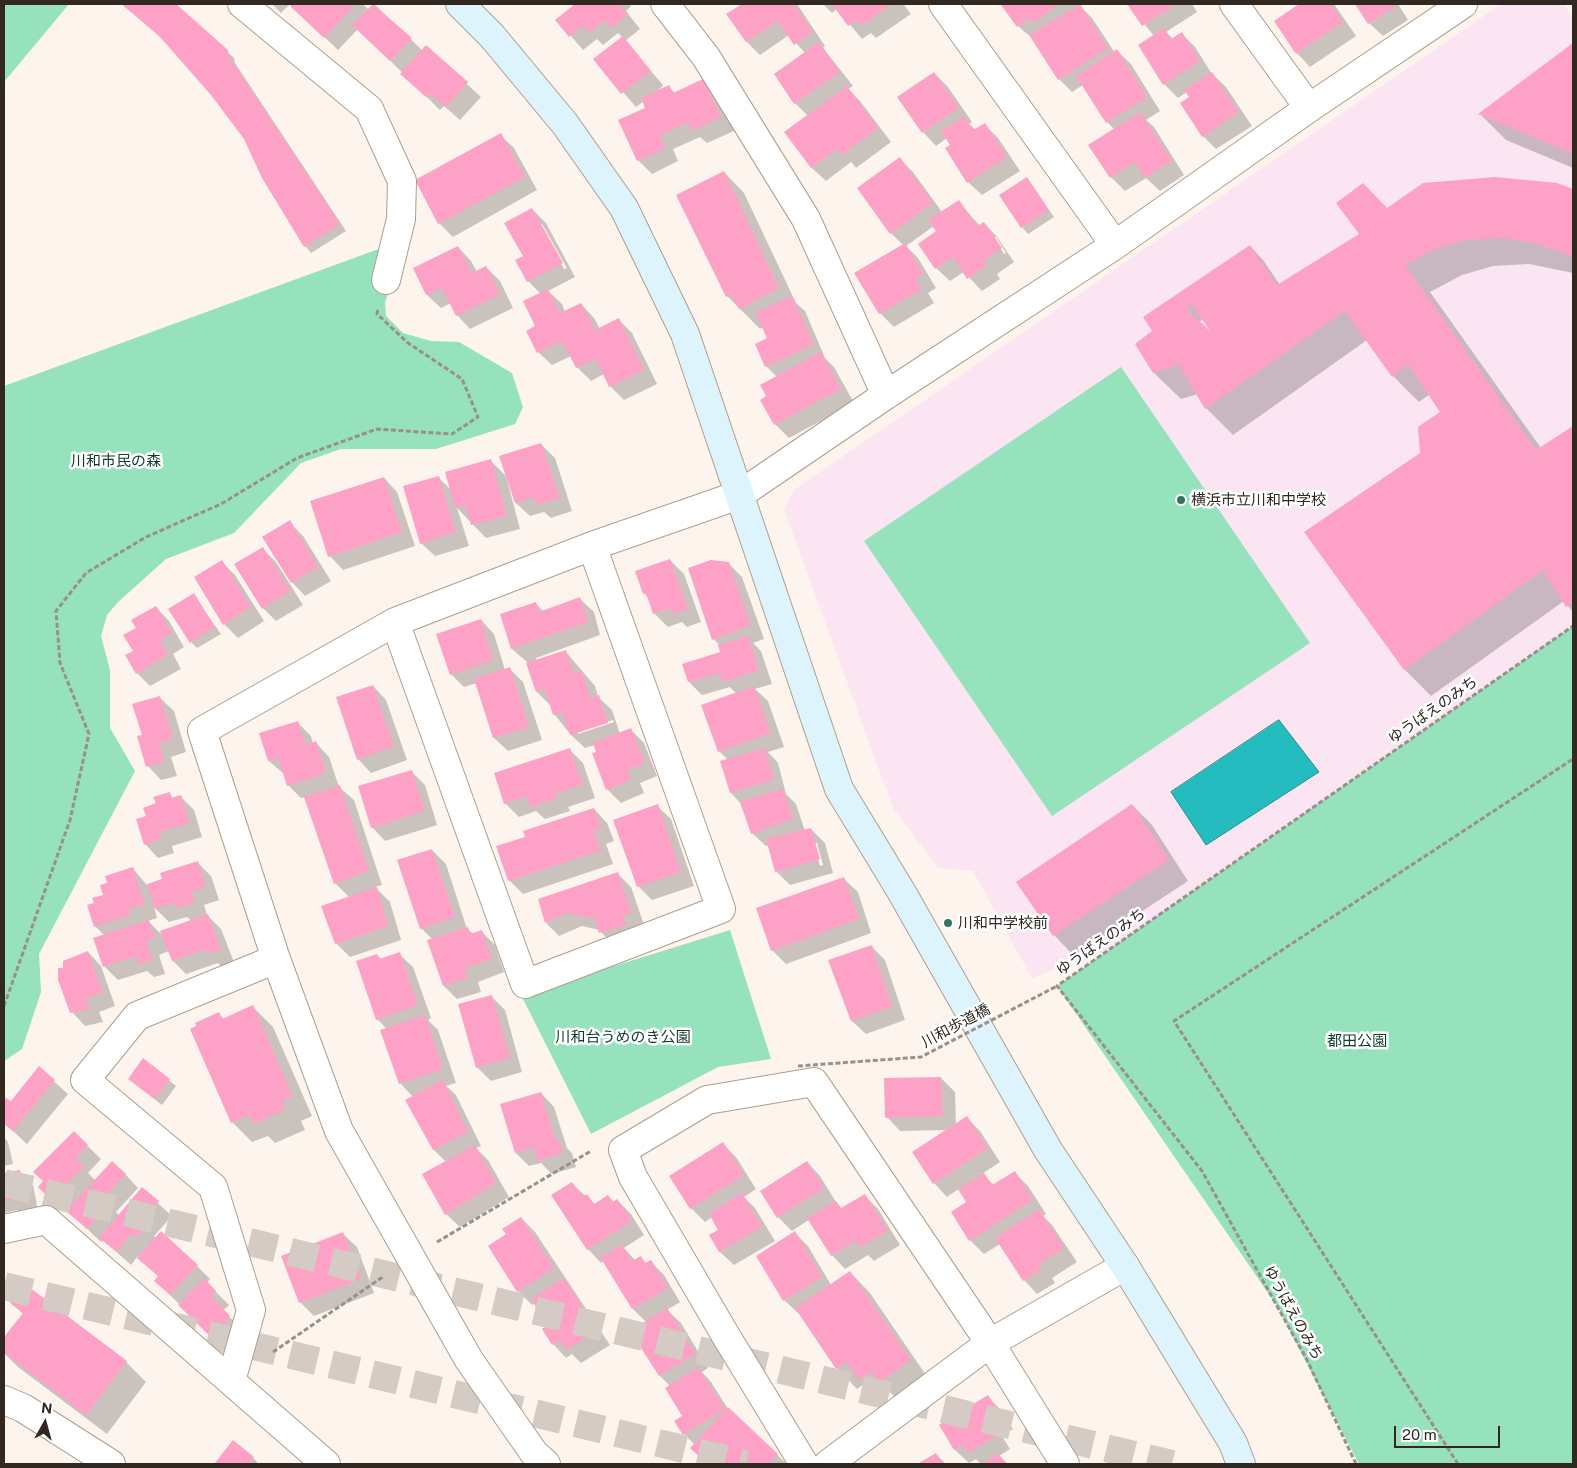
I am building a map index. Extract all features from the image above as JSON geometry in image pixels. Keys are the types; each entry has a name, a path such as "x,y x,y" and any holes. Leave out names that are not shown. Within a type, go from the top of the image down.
{"street":[{"path":"242,4 369,109 402,181 401,219 386,280"},
{"path":"460,4 492,36 565,124 624,208 685,334 839,789 901,891 1048,1150 1125,1266 1233,1443 1241,1464"},
{"path":"664,4 706,57 806,219 886,395"},
{"path":"943,4 1114,246"},
{"path":"1234,4 1309,108"},
{"path":"546,1464 534,1453 469,1360 339,1131 276,959 202,731 395,622 592,546 739,495 886,395 1114,246 1309,108 1463,4"},
{"path":"395,622 525,984 721,909 592,546"},
{"path":"231,1381 250,1310 213,1187 85,1080 137,1016 276,959"},
{"path":"804,1464 633,1177 624,1150 707,1100 814,1082 990,1343 1065,1464"},
{"path":"4,1229 46,1220 326,1464"},
{"path":"828,1464 990,1343 1125,1266"},
{"path":"4,1400 24,1408 111,1464"}],"path":[{"path":"4,1006 70,820 89,734 60,663 56,611 86,573 146,537 220,504 297,458 377,429 452,434 478,417 462,379 408,343 377,314 380,293 386,280"},
{"name":"ゆうばえのみち","path":"1356,1464 1307,1360 1202,1171 1057,986 1573,626"},
{"path":"1458,1464 1174,1021 1573,759"},
{"name":"川和歩道橋","path":"788,1067 922,1057 1057,986"},
{"path":"272,1353 412,1257 600,1146"}],"shaded area":[{"name":"横浜市立川和中学校","path":"1501,4 1564,4 1573,17 1573,651 1181,923 1032,978 973,871 938,868 893,808 784,509 794,490"}],"green space":[{"path":"4,4 69,4 4,82"},
{"name":"川和市民の森","path":"395,243 400,260 385,302 386,316 403,333 431,341 459,342 512,373 523,407 515,424 436,449 341,449 301,463 234,533 166,559 118,602 107,615 101,636 110,670 110,728 135,771 39,954 41,992 22,1049 4,1061 4,386"},
{"path":"1121,367 1310,643 1052,816 864,541"},
{"name":"都田公園","path":"1573,626 1573,1464 1359,1464 1277,1306 1057,986"},
{"name":"川和台うめのき公園","path":"730,930 771,1059 718,1067 591,1134 521,995"}],"water":[{"path":"1279,720 1319,772 1206,845 1171,792"}],"building":[{"path":"122,4 176,4 228,50 228,55 340,224 304,247 262,178 244,139 211,95 160,37"},
{"path":"292,4 356,4 324,38 290,6"},
{"path":"373,4 412,38 390,61 352,25"},
{"path":"575,4 619,4 628,15 611,28 605,20 589,33 583,26 569,37 555,20"},
{"path":"742,4 794,4 813,32 794,45 778,21 746,42 726,14"},
{"path":"832,4 892,4 861,26 857,20 848,26"},
{"path":"1059,4 1033,23 1030,18 1017,27 1001,5"},
{"path":"1080,4 1108,48 1058,80 1029,35"},
{"path":"1127,4 1176,4 1142,26"},
{"path":"1299,4 1331,4 1343,22 1296,54 1274,21"},
{"path":"1355,4 1394,4 1396,6 1368,24"},
{"path":"1164,28 1171,39 1182,32 1200,61 1163,85 1138,45"},
{"path":"623,36 651,71 621,94 593,59"},
{"path":"819,42 840,72 794,104 774,74"},
{"path":"1573,43 1573,154 1478,114"},
{"path":"426,45 468,82 446,107 430,94 426,97 400,74"},
{"path":"1117,49 1147,97 1106,123 1076,76"},
{"path":"934,72 959,108 922,133 897,97"},
{"path":"1212,72 1239,112 1202,137 1180,103 1189,97 1184,90"},
{"path":"703,79 721,117 692,131 688,122 660,135 666,148 637,161 618,120 645,108 641,98 669,85 673,93"},
{"path":"847,86 878,128 842,155 837,149 811,168 784,132"},
{"path":"1140,112 1172,161 1145,178 1135,162 1110,178 1088,145"},
{"path":"964,116 973,130 985,123 1007,157 967,183 945,148 950,145 941,131"},
{"path":"501,133 525,177 438,224 415,180"},
{"path":"900,157 933,203 890,234 857,188"},
{"path":"724,171 779,288 739,309 731,294 726,297 676,195"},
{"path":"1027,177 1049,210 1021,228 999,195"},
{"path":"1495,177 1557,183 1573,189 1573,256 1534,243 1502,238 1466,240 1435,249 1405,265 1536,450 1573,426 1573,602 1566,607 1543,570 1404,670 1304,532 1420,453 1418,427 1440,412 1408,364 1392,377 1345,311 1205,409 1179,365 1153,373 1135,344 1152,331 1143,317 1250,245 1277,285 1359,234 1336,203 1363,183 1387,208 1423,183","holes":["1192,304 1210,331 1186,308"]},
{"path":"959,200 977,226 984,222 1002,248 984,260 987,265 967,279 953,257 935,269 918,244 936,231 928,220"},
{"path":"532,208 563,263 527,282 515,260 523,256 504,223"},
{"path":"905,243 923,274 916,279 922,289 879,314 854,273"},
{"path":"458,246 472,273 486,266 500,294 456,316 442,288 426,295 413,268"},
{"path":"548,289 560,313 581,303 595,330 619,318 644,370 609,387 596,359 576,368 562,341 537,353 526,331 535,326 523,301"},
{"path":"792,296 814,344 765,367 755,344 767,338 755,313"},
{"path":"821,352 841,389 774,425 760,400 766,396 760,385"},
{"path":"541,443 560,498 536,505 534,497 515,503 499,456"},
{"path":"491,459 507,516 471,525 465,505 455,508 445,472"},
{"path":"439,476 456,532 420,544 403,486"},
{"path":"384,477 402,532 328,557 310,501"},
{"path":"290,520 318,567 291,583 262,537"},
{"path":"263,547 290,591 262,609 234,564"},
{"path":"670,559 688,609 672,614 670,608 653,614 646,593 643,594 635,571"},
{"path":"222,560 251,607 223,625 194,577"},
{"path":"711,560 729,562 751,625 712,640 688,568"},
{"path":"194,593 215,627 190,643 168,609"},
{"path":"580,597 588,622 511,649 500,614 536,602 539,612"},
{"path":"156,606 172,633 160,640 168,655 136,674 125,655 133,651 123,635 136,628 131,620"},
{"path":"481,619 493,660 450,675 436,634"},
{"path":"748,636 759,670 723,682 720,673 688,682 682,664 720,652 718,645"},
{"path":"566,650 574,674 582,671 590,698 599,695 608,723 570,735 562,712 553,715 545,689 536,692 526,663"},
{"path":"510,667 529,727 493,738 474,679"},
{"path":"373,685 394,746 357,760 336,697"},
{"path":"754,686 771,733 718,752 701,705"},
{"path":"160,696 173,738 159,743 164,762 146,767 137,736 142,735 132,704"},
{"path":"298,721 305,745 316,741 326,773 287,786 278,758 268,761 259,733"},
{"path":"631,728 645,763 627,770 631,780 606,790 592,753 596,752 593,743"},
{"path":"570,748 583,784 555,794 557,798 530,807 527,796 504,804 494,773"},
{"path":"765,748 774,780 730,793 720,761"},
{"path":"412,770 425,811 371,828 358,786"},
{"path":"340,785 369,871 334,884 304,797"},
{"path":"783,789 793,819 751,834 740,802"},
{"path":"170,792 171,798 181,795 190,823 159,832 161,839 144,845 136,819 146,816 143,808 156,803 153,797"},
{"path":"658,804 681,872 637,887 613,820"},
{"path":"1132,804 1169,860 1053,936 1016,882"},
{"path":"594,808 601,828 594,830 600,851 508,881 496,846 525,837 523,831"},
{"path":"811,828 820,859 775,872 766,839"},
{"path":"432,849 455,917 420,929 397,860"},
{"path":"198,861 206,887 191,892 195,903 177,908 175,903 155,909 147,884 162,879 160,873"},
{"path":"133,867 145,904 129,909 131,915 94,927 87,905 94,903 92,898 103,895 100,885 107,883 105,876"},
{"path":"618,872 632,914 623,915 626,925 599,933 595,919 567,913 545,923 538,899"},
{"path":"844,877 859,919 771,951 756,908"},
{"path":"377,887 388,926 335,944 321,906"},
{"path":"208,914 221,949 207,954 205,949 172,961 160,931"},
{"path":"149,920 155,938 146,941 152,960 139,964 136,956 103,967 93,938"},
{"path":"468,927 470,934 482,930 492,959 465,968 468,978 443,986 427,940"},
{"path":"872,945 892,1007 851,1021 828,960"},
{"path":"88,951 103,993 86,998 90,1009 70,1013 58,980 58,968 63,968 63,961"},
{"path":"400,952 418,1005 376,1020 356,961 377,954 379,959"},
{"path":"492,995 510,1058 476,1068 458,1004"},
{"path":"253,1005 293,1096 282,1100 285,1110 253,1124 250,1115 231,1123 190,1029 196,1026 195,1023 219,1012 222,1019"},
{"path":"425,1015 443,1069 399,1084 380,1030"},
{"path":"143,1058 170,1079 155,1099 128,1079"},
{"path":"39,1066 55,1080 13,1131 4,1124 4,1097 11,1101"},
{"path":"941,1077 943,1116 885,1118 884,1078"},
{"path":"443,1080 468,1132 433,1150 405,1100"},
{"path":"541,1092 555,1139 558,1138 563,1153 537,1161 534,1147 515,1153 500,1104"},
{"path":"967,1116 988,1148 933,1184 912,1152"},
{"path":"74,1131 88,1145 75,1158 84,1167 51,1200 38,1187 43,1181 33,1172"},
{"path":"723,1142 744,1175 690,1209 669,1176"},
{"path":"475,1145 496,1183 445,1215 422,1174"},
{"path":"112,1161 126,1174 103,1198 110,1204 87,1229 66,1211"},
{"path":"807,1161 824,1188 777,1218 760,1191"},
{"path":"20,1170 25,1197 6,1201 4,1173"},
{"path":"1015,1171 1033,1200 969,1241 951,1212 966,1202 958,1189 984,1173 992,1185"},
{"path":"572,1182 583,1197 587,1194 594,1204 608,1195 613,1202 617,1199 632,1221 587,1250 551,1195"},
{"path":"142,1187 159,1201 141,1222 146,1227 137,1237 132,1233 117,1252 99,1238"},
{"path":"742,1193 762,1227 719,1252 709,1235 718,1230 709,1214"},
{"path":"865,1194 888,1231 859,1248 855,1241 831,1256 807,1218 836,1201 841,1208"},
{"path":"1039,1209 1064,1248 1039,1264 1042,1269 1023,1281 995,1238"},
{"path":"521,1217 554,1268 517,1292 488,1246 506,1234 502,1229"},
{"path":"161,1231 198,1265 170,1295 154,1281 158,1276 137,1258"},
{"path":"795,1231 822,1277 783,1301 756,1256"},
{"path":"343,1232 361,1279 299,1303 281,1256"},
{"path":"622,1245 632,1261 641,1256 645,1263 651,1260 668,1288 632,1309 600,1257"},
{"path":"850,1271 911,1360 878,1383 871,1372 859,1380 847,1362 836,1369 795,1308"},
{"path":"204,1278 216,1291 211,1296 230,1316 225,1322 230,1327 216,1342 178,1305"},
{"path":"564,1278 597,1331 566,1350 560,1340 552,1345 542,1329 547,1325 531,1299"},
{"path":"25,1284 127,1361 86,1415 4,1353 4,1337 23,1313 10,1303"},
{"path":"667,1308 696,1354 659,1376 630,1331"},
{"path":"698,1367 725,1409 683,1435 674,1421 682,1416 665,1388"},
{"path":"988,1395 1000,1415 990,1422 998,1435 968,1453 963,1445 954,1450 939,1425"},
{"path":"728,1407 778,1454 768,1464 707,1464 690,1448"},
{"path":"233,1440 254,1457 248,1464 214,1464"},
{"path":"936,1453 943,1464 917,1464"},
{"path":"998,1453 1006,1464 983,1464"}],"tunnel":[{"path":"4,1183 1172,1464"},
{"path":"4,1286 746,1464"}],"place":[{"name":"横浜市立川和中学校","path":"1181,500"},
{"name":"川和中学校前","path":"948,923"}]}
